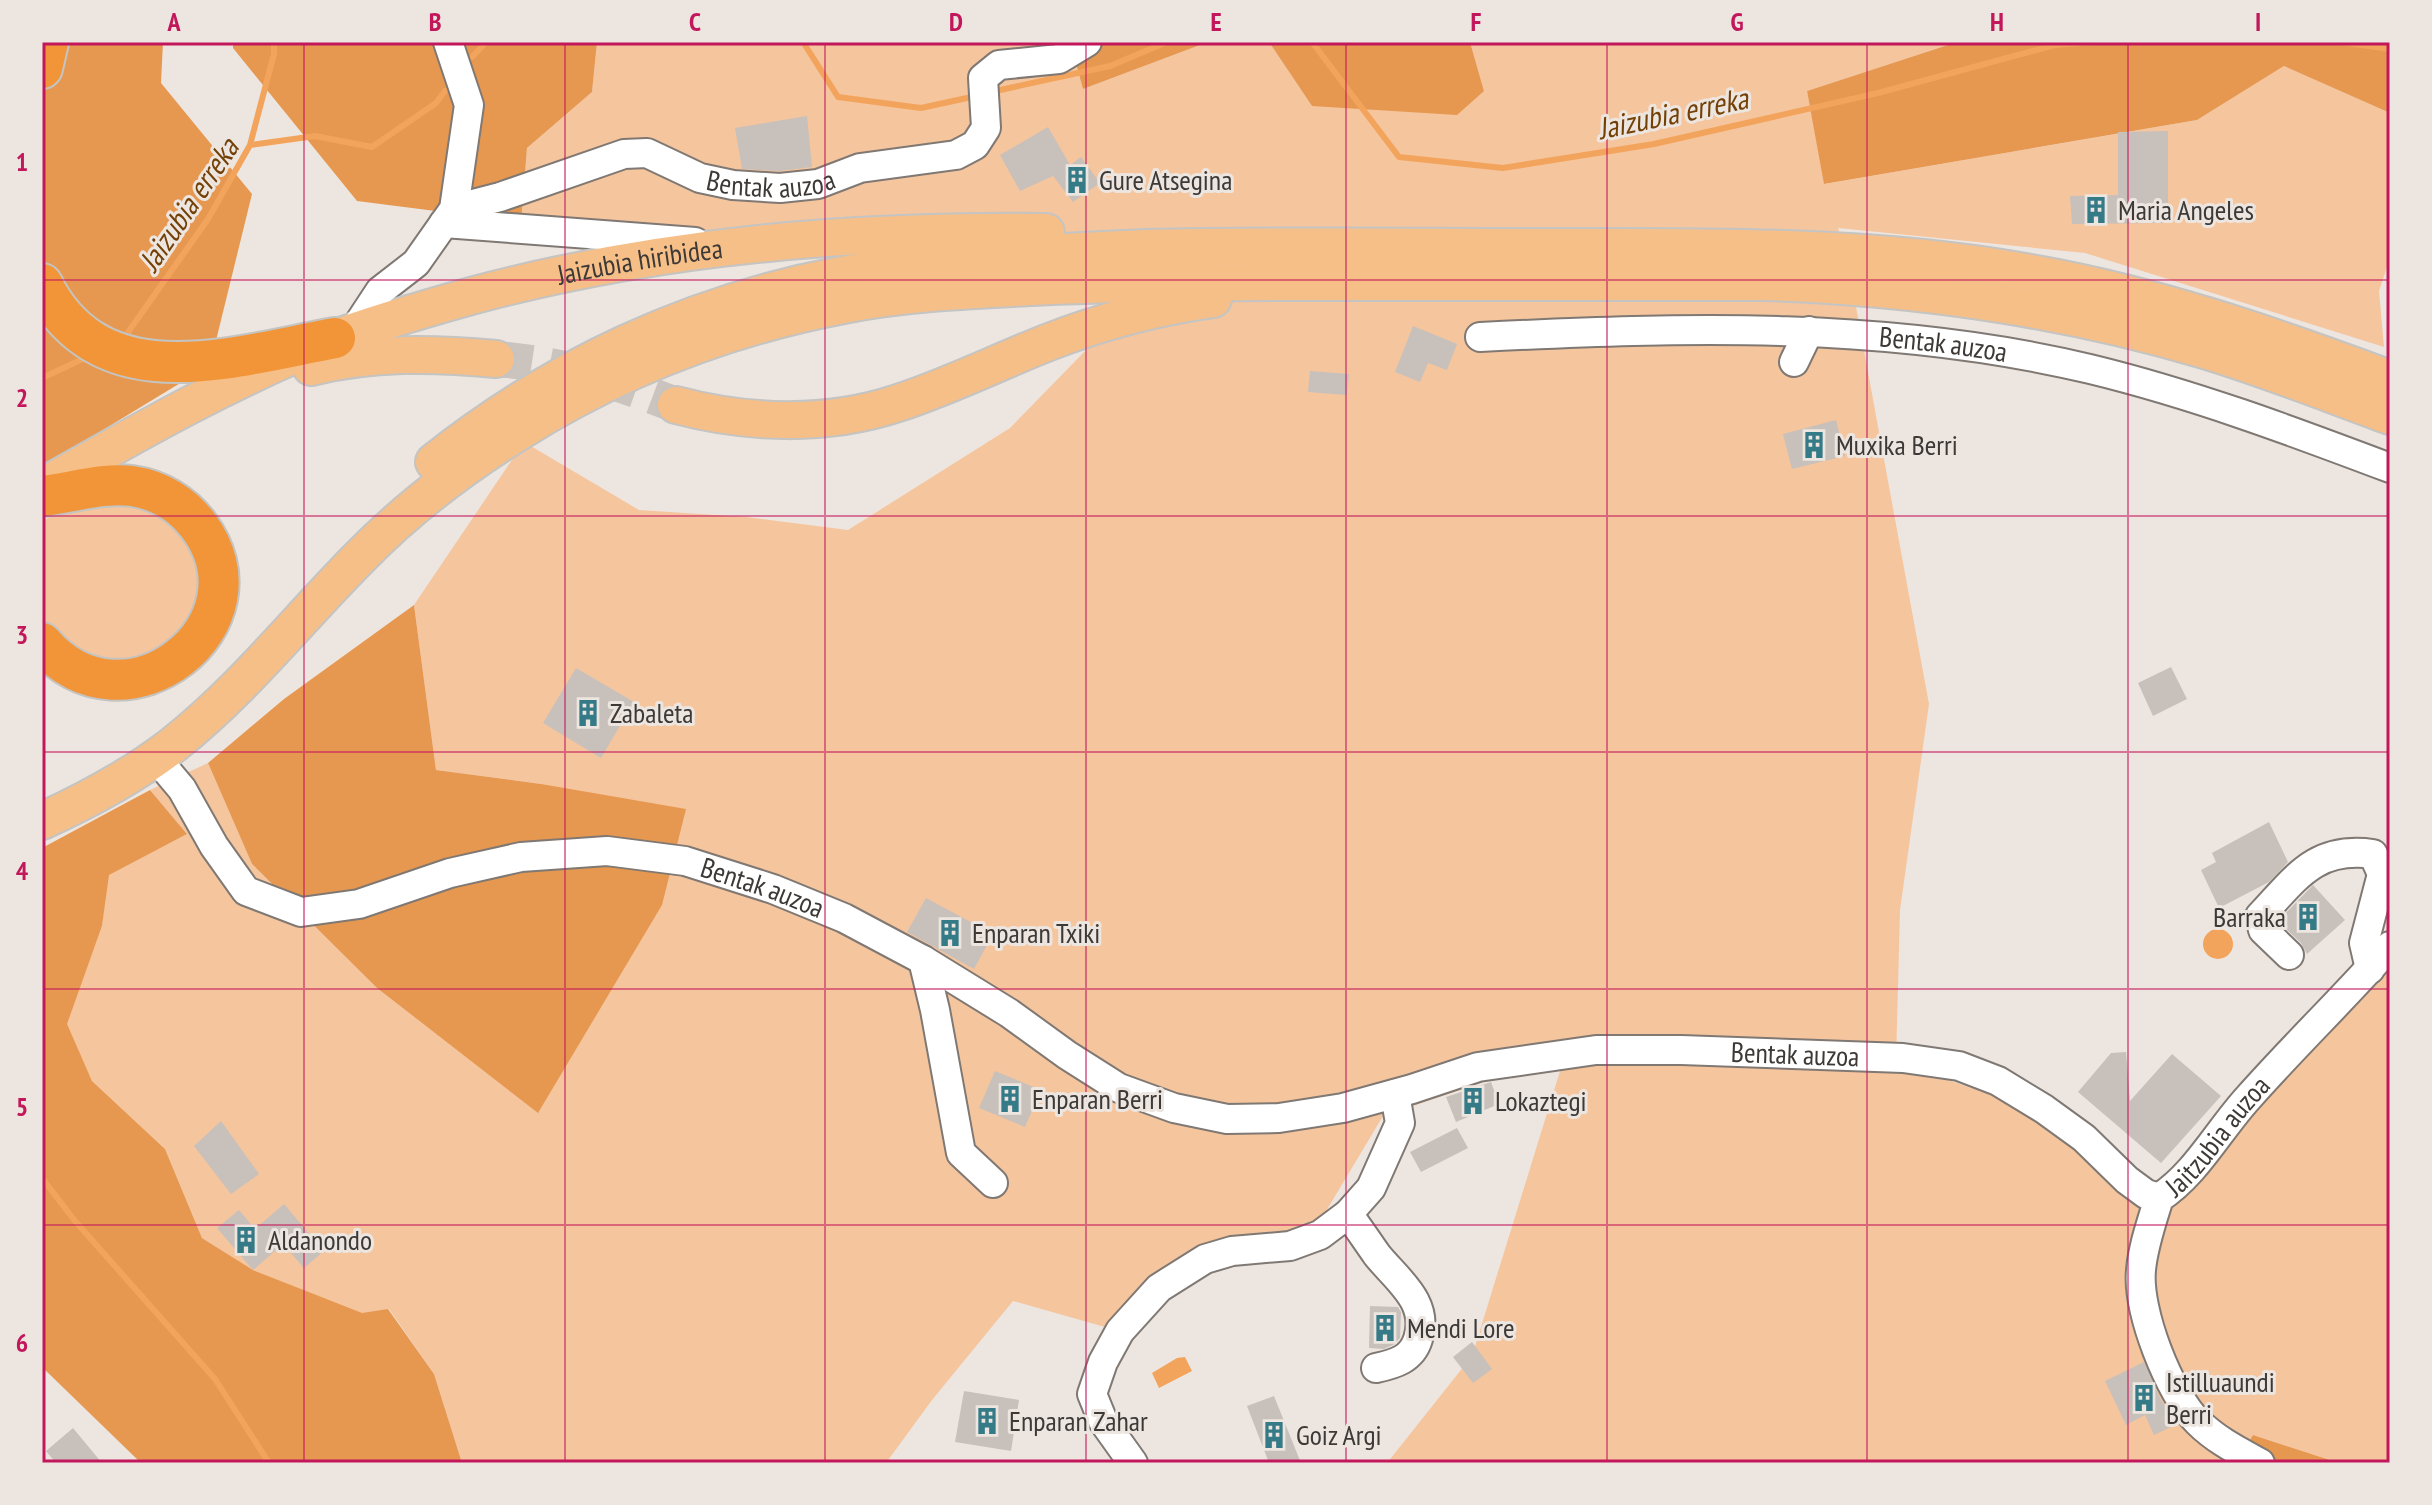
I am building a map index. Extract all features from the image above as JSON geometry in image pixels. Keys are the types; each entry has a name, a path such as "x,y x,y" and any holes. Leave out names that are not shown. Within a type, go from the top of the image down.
{"highway":[{"path":"42,68 48,42"},
{"path":"42,284 52,303 72,328 97,346 126,357 160,363 198,361 344,335"},
{"path":"42,496 111,485 146,489 162,495 177,504 202,530 210,545 217,580 212,615 205,631 182,658 151,675 116,680 99,678 66,665 42,643"}],"main road":[{"name":"Jaizubia hiribidea","path":"42,487 176,410 246,376 344,335 417,311 558,274 659,255 847,235 963,232 1175,234 1213,247"},
{"path":"192,729 347,542 422,471 515,403 594,358 641,336 738,300 852,274 1046,253 1213,247 1763,247 1918,257 2021,271 2149,298 2274,336 2390,379"},
{"path":"42,821 87,800 156,758 192,729 247,679 360,556 436,490 486,453 561,407 651,363 758,325 843,305 943,291 1148,282 1764,282 1891,289 1954,296 2079,318 2187,345 2263,369 2390,416"},
{"path":"676,405 714,415 755,420 846,415 936,390 1050,341 1124,317 1172,305 1248,296 1291,282"},
{"name":"Jaizubia hiribidea","path":"99,455 180,417 281,375 312,366 343,359 406,353 496,359"}],"street":[{"path":"344,335 380,291 416,263 449,216 469,105 448,42"},
{"path":"1028,64 1052,42"},
{"name":"Bentak auzoa","path":"449,216 624,154 647,153 700,178 733,185 780,188 818,184 860,168 956,155 975,145 986,128 983,78 999,65 1059,59 1087,42"},
{"path":"449,216 736,245"},
{"name":"Bentak auzoa","path":"1480,337 1640,329 1749,328 1910,339 2090,369 2207,402 2390,468"},
{"path":"1794,362 1809,331"},
{"name":"Bentak auzoa","path":"156,758 182,789 214,846 246,891 301,912 359,904 450,873 521,857 607,851 685,861 773,889 844,918 923,960 1009,1013 1119,1088 1174,1108 1227,1119 1279,1118 1343,1108 1478,1067 1596,1050 1903,1058 1959,1066 1998,1081 2084,1138 2127,1180 2146,1194 2159,1198"},
{"path":"2289,955 2263,930 2260,916 2298,876 2325,856 2358,852 2373,854 2382,874 2364,943 2370,969"},
{"name":"Jaitzubia auzoa","path":"2260,1463 2226,1444 2197,1422 2158,1352 2143,1308 2141,1271 2159,1198 2171,1190 2198,1161 2246,1099 2390,946"},
{"path":"923,960 961,1153 993,1183"},
{"path":"1133,1463 1103,1421 1092,1394 1103,1362 1120,1331 1159,1288 1205,1259 1232,1251 1290,1246 1320,1235 1348,1214 1371,1188 1400,1123 1395,1094"},
{"path":"1348,1214 1378,1256 1409,1291 1417,1305 1422,1327 1416,1348 1398,1364 1376,1368"}],"shaded area":[{"path":"52,42 163,42 161,83 252,194 210,365 42,467 42,63"},
{"path":"233,42 597,42 592,92 527,148 521,222 357,201 233,48"},
{"path":"597,42 1070,42 1083,89 1208,42 1269,42 1312,106 1484,91 1470,42 1957,42 1807,91 1825,184 2197,120 2284,66 2390,113 2390,258 2379,291 2384,347 2085,253 1838,228 1850,274 1929,704 1900,910 1896,1062 2053,1116 2156,1196 2351,989 2390,930 2390,1461 2339,1463 2253,1435 2236,1463 1387,1463 1472,1356 1565,1055 1383,1116 1301,1253 1218,1260 1119,1331 1013,1301 932,1400 886,1463 462,1463 434,1374 389,1309 362,1314 253,1270 202,1238 165,1149 92,1081 66,1024 102,926 108,875 187,834 150,790 208,763 252,864 377,988 538,1112 541,784 436,770 414,605 524,442 639,510 746,517 848,530 1010,428 1132,303 727,236 521,222 527,148 592,92"},
{"path":"1070,42 1208,42 1083,89"},
{"path":"1269,42 1470,42 1484,91 1457,115 1312,106"},
{"path":"1957,42 2390,42 2390,113 2284,66 2197,120 1824,184 1807,91"},
{"path":"132,502 190,533 204,591 173,646 113,668 51,638 42,618 42,521 86,506"},
{"path":"414,605 436,770 686,809 662,905 538,1113 377,988 252,864 208,763 284,699"},
{"path":"150,790 187,834 109,875 102,926 67,1024 92,1081 165,1149 202,1238 253,1270 362,1313 388,1309 434,1374 462,1463 141,1463 42,1367 42,848"},
{"path":"2218,929 2229,933 2233,944 2229,955 2218,959 2207,955 2203,944 2207,933"},
{"path":"1185,1357 1192,1371 1159,1388 1152,1373 1177,1358"},
{"path":"2253,1435 2339,1463 2236,1463"}],"building":[{"path":"807,116 812,167 780,171 742,169 735,128"},
{"path":"1048,127 1070,165 1081,157 1100,183 1073,202 1053,176 1020,191 1000,155"},
{"path":"2168,131 2168,223 2072,224 2070,196 2118,195 2118,132"},
{"path":"1413,326 1457,344 1447,370 1428,363 1420,382 1395,372"},
{"path":"1310,371 1349,374 1347,395 1308,392"},
{"name":"Muxika Berri","path":"1836,420 1845,456 1792,469 1783,434"},
{"path":"2171,667 2187,699 2153,716 2138,683"},
{"name":"Zabaleta","path":"576,668 634,702 601,758 543,723"},
{"path":"2269,822 2288,862 2269,882 2219,908 2201,870 2216,862 2212,853"},
{"name":"Barraka","path":"2313,885 2345,920 2307,954 2301,943 2278,921"},
{"name":"Enparan Txiki","path":"926,898 993,934 974,969 907,932"},
{"path":"2126,1052 2130,1101 2172,1054 2221,1096 2161,1163 2078,1092 2111,1053"},
{"name":"Enparan Berri","path":"995,1071 1041,1090 1025,1127 979,1108"},
{"name":"Lokaztegi","path":"1491,1082 1499,1104 1456,1122 1446,1097"},
{"path":"221,1121 259,1174 231,1194 194,1146"},
{"path":"1457,1128 1468,1148 1421,1172 1410,1152"},
{"path":"284,1204 324,1251 304,1268 283,1244 253,1270 217,1228 239,1210 255,1229"},
{"name":"Mendi Lore","path":"1370,1306 1398,1307 1401,1312 1400,1338 1393,1345 1384,1349 1369,1348"},
{"path":"1472,1342 1492,1369 1473,1383 1453,1357"},
{"name":"Istilluaundi Berri","path":"2144,1362 2161,1400 2177,1424 2154,1435 2145,1415 2126,1425 2105,1381"},
{"name":"Enparan Zahar","path":"964,1391 1019,1400 1011,1451 955,1442"},
{"name":"Goiz Argi","path":"1274,1396 1301,1463 1269,1463 1247,1406"},
{"path":"73,1428 102,1463 56,1463 46,1451"}],"waterway":[{"path":"250,145 274,54 274,42"},
{"name":"Jaizubia erreka","path":"472,57 486,42"},
{"name":"Jaizubia erreka","path":"803,42 838,97 921,108 976,96"},
{"name":"Jaizubia erreka","path":"991,92 1110,66 1167,42"},
{"name":"Jaizubia erreka","path":"1312,42 1399,157 1503,168 1654,144 1878,93 2055,45 2093,42"},
{"name":"Jaizubia erreka","path":"2340,42 2390,49"},
{"name":"Jaizubia erreka","path":"124,338 208,219 250,145 315,136 372,147 436,103 445,91"},
{"name":"Jaizubia erreka","path":"42,378 89,356"},
{"path":"42,1178 75,1221 215,1379 269,1463"}],"tunnel":[{"path":"496,359 588,375 676,405"}],"place":[{"name":"Gure Atsegina","path":"1077,180"},
{"name":"Maria Angeles","path":"2096,210"},
{"name":"Muxika Berri","path":"1814,445"},
{"name":"Zabaleta","path":"588,713"},
{"name":"Barraka","path":"2308,917"},
{"name":"Enparan Txiki","path":"950,933"},
{"name":"Enparan Berri","path":"1010,1099"},
{"name":"Lokaztegi","path":"1473,1101"},
{"name":"Aldanondo","path":"246,1240"},
{"name":"Mendi Lore","path":"1385,1328"},
{"name":"Istilluaundi Berri","path":"2144,1398"},
{"name":"Enparan Zahar","path":"987,1421"},
{"name":"Goiz Argi","path":"1274,1435"}]}
